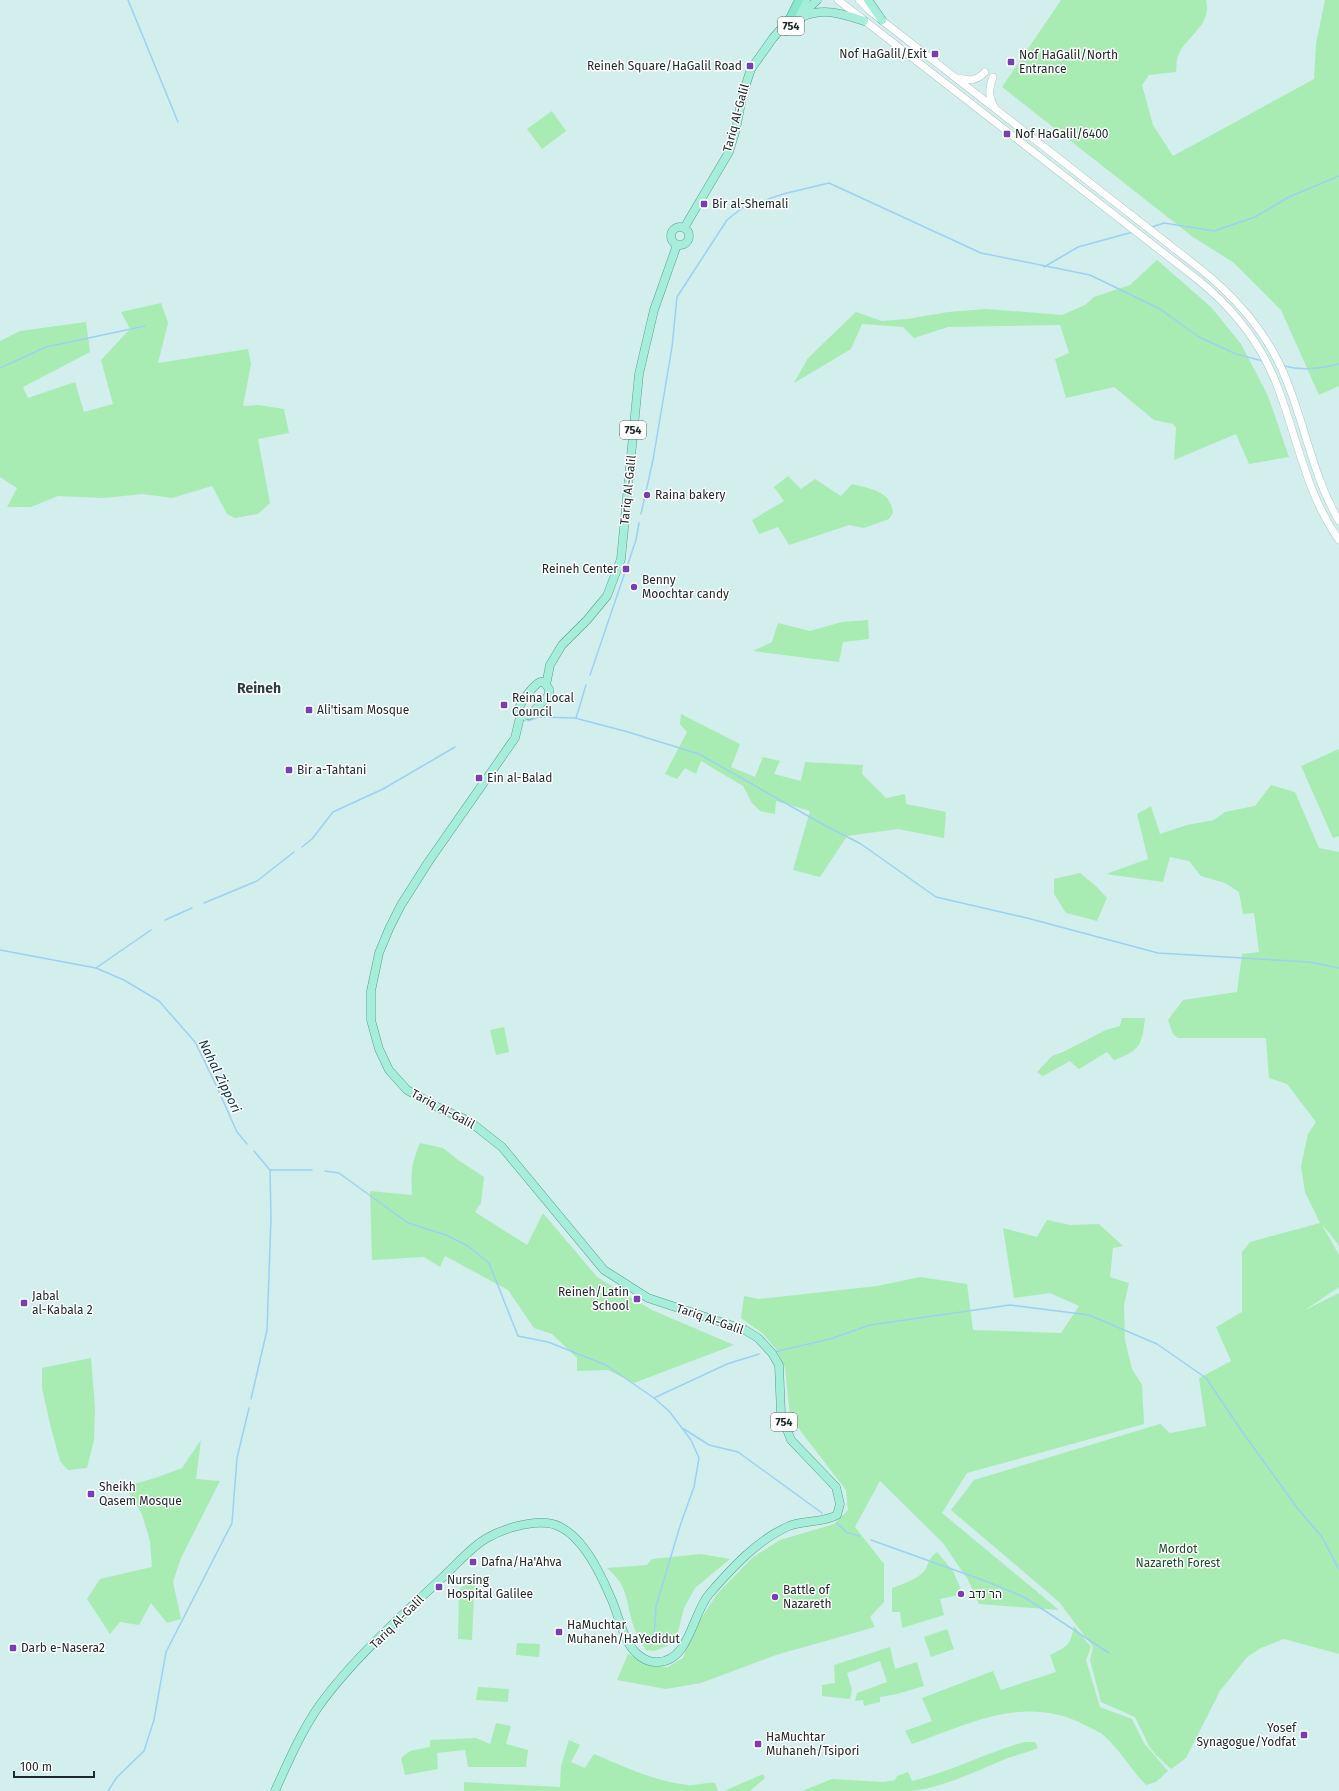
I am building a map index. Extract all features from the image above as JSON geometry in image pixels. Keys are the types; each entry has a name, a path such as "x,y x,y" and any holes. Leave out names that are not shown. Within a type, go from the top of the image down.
{"highway":[{"path":"793,20 799,0"}],"main road":[{"name":"754","path":"793,20 806,0"},
{"name":"754","path":"793,20 817,0"},
{"path":"838,0 1197,279 1232,312 1252,338 1269,366 1279,388 1298,452 1313,492 1328,523 1339,540"},
{"path":"859,0 866,8 952,76 1204,271 1246,312 1268,342 1284,374 1315,469 1339,521"},
{"path":"868,0 882,20"},
{"path":"793,20 808,14 823,11 839,13 864,21"},
{"name":"Tariq Al-Galil","path":"684,228 729,152 748,76 764,51 793,20"},
{"path":"952,76 971,81 978,78 985,72"},
{"path":"993,77 989,89 990,96 994,105 1000,112"},
{"path":"675,228 684,228 689,233 689,240 684,245 677,245 672,241 671,234 675,228"},
{"name":"Tariq Al-Galil","path":"275,1791 306,1726 341,1678 427,1592 486,1539 519,1526 540,1523 554,1524 567,1531 589,1555 610,1596 628,1642 638,1655 648,1661 658,1662 667,1661 677,1654 687,1640 704,1599 728,1572 756,1547 790,1526 805,1522 829,1519 837,1515 840,1504 836,1487 791,1440 781,1414 778,1365 772,1353 758,1338 745,1330 648,1298 604,1270 502,1147 469,1120 436,1106 407,1090 389,1070 381,1054 371,1020 371,991 378,953 401,905 429,861 515,738 524,714 549,695 550,692 543,683 545,665 558,645 583,620 593,613 608,596 621,559 639,374 654,310 677,245"},
{"name":"Tariq Al-Galil","path":"524,714 518,708 519,705 532,687 543,683"}],"green space":[{"path":"1061,0 1206,0 1207,9 1205,18 1180,51 1177,59 1176,72 1149,75 1142,85 1153,125 1173,156 1314,79 1316,44 1325,0 1339,0 1339,386 1319,395 1281,310 1234,263 1193,237 1002,87"},
{"path":"552,111 566,131 542,149 527,129"},
{"path":"1157,260 1211,307 1241,344 1268,396 1289,457 1249,464 1236,434 1174,460 1176,428 1173,424 1154,420 1114,387 1066,398 1055,359 1069,353 1060,325 948,327 914,338 903,327 862,324 851,349 794,383 808,358 856,312 882,321 907,319 948,312 986,309 1062,315 1085,305 1094,297 1130,285"},
{"path":"161,303 168,323 158,363 248,349 251,364 243,406 258,405 284,409 289,433 258,439 270,503 258,514 235,518 227,514 212,486 172,498 143,494 104,498 58,496 31,507 7,507 17,488 0,477 0,341 20,331 86,322 90,352 23,387 28,398 75,382 84,412 113,404 101,360 130,329 121,312"},
{"path":"788,476 801,489 815,479 841,496 852,484 879,492 888,500 893,513 889,519 864,528 849,525 789,545 778,527 759,534 752,520 784,501 774,487"},
{"path":"868,620 869,639 843,642 839,662 753,651 772,642 778,623 810,631 842,622"},
{"path":"681,714 740,744 731,767 755,777 763,757 780,761 774,774 801,781 805,762 863,765 862,774 886,798 905,794 906,804 946,812 944,838 898,829 847,836 820,877 793,870 810,811 776,801 775,814 760,811 752,803 743,786 701,761 696,774 685,768 677,779 665,774 687,732 680,724"},
{"path":"1339,749 1339,836 1333,838 1301,766"},
{"name":"Mordot Nazareth Forest","path":"1271,785 1295,792 1319,848 1339,852 1339,1246 1322,1225 1339,1255 1339,1287 1305,1310 1339,1293 1339,1654 1284,1639 1261,1648 1247,1657 1220,1691 1186,1758 1171,1769 1149,1746 1135,1717 1101,1702 1090,1660 1093,1647 1059,1602 951,1510 974,1480 1160,1424 1170,1433 1206,1426 1199,1378 1231,1361 1216,1327 1242,1312 1242,1252 1250,1242 1320,1223 1305,1192 1301,1166 1308,1134 1316,1122 1287,1084 1269,1078 1266,1038 1178,1038 1173,1034 1168,1020 1183,1000 1237,992 1242,954 1259,952 1254,913 1243,914 1239,892 1225,883 1201,876 1189,861 1170,857 1163,882 1106,874 1148,859 1137,814 1151,806 1160,834 1187,825 1214,820 1225,812 1255,806"},
{"path":"1080,873 1096,886 1107,898 1097,921 1066,913 1054,894 1054,879"},
{"path":"1122,1018 1145,1018 1141,1041 1134,1050 1123,1057 1114,1060 1107,1052 1079,1069 1070,1061 1043,1076 1037,1072 1052,1056 1106,1030 1120,1026"},
{"path":"504,1027 509,1052 496,1055 490,1030"},
{"path":"420,1143 443,1148 484,1177 481,1203 475,1212 527,1245 543,1213 597,1277 652,1310 734,1345 634,1383 608,1370 577,1371 577,1358 552,1334 534,1328 508,1290 445,1256 440,1267 424,1257 372,1260 370,1191 412,1195 412,1168"},
{"path":"1047,1220 1070,1225 1099,1224 1123,1246 1113,1248 1110,1277 1129,1283 1124,1305 1125,1340 1132,1369 1142,1385 1144,1424 967,1473 942,1513 1059,1610 979,1604 968,1580 943,1543 880,1481 855,1527 884,1564 884,1602 870,1617 875,1627 776,1655 701,1683 666,1689 617,1680 628,1654 652,1666 668,1667 683,1658 692,1632 717,1594 752,1558 780,1540 834,1524 848,1510 846,1490 790,1416 785,1368 776,1349 762,1333 741,1318 744,1296 759,1299 877,1286 920,1277 967,1284 973,1330 1061,1333 1079,1306 1050,1293 1014,1298 1003,1228 1037,1237"},
{"path":"91,1358 95,1408 94,1440 87,1468 68,1470 60,1461 50,1424 42,1388 42,1368"},
{"path":"201,1440 196,1479 220,1481 181,1558 173,1582 181,1619 167,1623 151,1603 139,1625 120,1622 110,1634 87,1599 100,1579 152,1567 150,1541 142,1514 129,1493 134,1484 182,1468"},
{"path":"937,1552 953,1571 963,1594 940,1599 944,1615 902,1628 900,1612 892,1612 892,1588 910,1581 923,1573 931,1558"},
{"path":"701,1554 730,1559 695,1588 684,1608 677,1636 667,1646 655,1651 646,1650 636,1633 624,1590 615,1575 607,1568 647,1565 652,1559"},
{"path":"475,1575 472,1640 458,1639 459,1590"},
{"path":"1074,1626 1091,1647 1086,1660 1100,1707 1132,1719 1144,1743 1168,1771 1156,1782 1146,1785 1114,1746 1102,1734 1081,1723 1059,1715 1038,1712 1017,1712 996,1716 954,1728 912,1744 905,1731 932,1721 922,1698 993,1671 1001,1690 1056,1672 1050,1655 1067,1645 1071,1638"},
{"path":"947,1629 954,1649 931,1657 924,1637"},
{"path":"517,1643 540,1644 539,1657 516,1655"},
{"path":"890,1647 895,1669 917,1662 924,1686 897,1694 880,1697 880,1702 864,1706 863,1700 855,1701 857,1693 887,1682 880,1661 847,1673 852,1690 850,1699 822,1696 822,1685 835,1683 834,1665"},
{"path":"478,1687 509,1689 508,1702 476,1700"},
{"path":"496,1723 511,1726 506,1744 528,1750 526,1767 468,1767 465,1750 437,1753 438,1769 405,1775 401,1758 410,1751 430,1747 430,1740 476,1738 490,1744"},
{"path":"569,1740 580,1745 571,1762 585,1768 594,1754 640,1773 675,1783 694,1785 715,1783 718,1791 464,1791 464,1782 560,1787 561,1766"},
{"path":"1024,1742 1035,1742 1038,1748 1007,1758 959,1778 924,1789 912,1791 802,1791 832,1779 884,1782 895,1780 897,1776 908,1772 912,1781 940,1773 996,1751"},
{"path":"763,1774 765,1778 750,1791 724,1791"}],"waterway":[{"path":"128,0 178,122"},
{"path":"1152,227 1164,223 1214,231 1255,217 1289,197 1339,176"},
{"path":"641,514 653,460 672,347 677,297 727,220 742,208 783,194 829,183 981,253 1090,275 1160,309 1199,337 1236,354 1263,361"},
{"path":"1044,267 1078,247 1133,232"},
{"path":"0,368 46,347 145,326"},
{"path":"1284,366 1312,369 1339,364"},
{"path":"590,675 636,540 639,523"},
{"path":"576,718 586,685"},
{"path":"528,721 539,717 575,718 628,732 699,754 824,825 861,844 936,897 1027,918 1158,953 1309,962 1339,968"},
{"path":"302,847 312,839 333,812 383,789 455,747"},
{"path":"204,903 257,881 294,852"},
{"path":"165,920 192,908"},
{"path":"96,968 151,930"},
{"name":"Nahal Zippori","path":"0,950 96,968 124,980 159,1001 195,1042 237,1132 247,1144"},
{"path":"251,1399 267,1330 271,1218 270,1170 254,1151"},
{"path":"270,1170 312,1170"},
{"path":"325,1171 339,1173 408,1223 446,1235 468,1246 489,1263 518,1336 548,1342 606,1365 654,1398 669,1411 691,1440 699,1458 694,1487 681,1523 656,1606 654,1639"},
{"path":"774,1352 830,1339 870,1325 1010,1305 1089,1315 1157,1344 1206,1378 1241,1430 1298,1509 1322,1537 1339,1570"},
{"path":"654,1398 727,1364 759,1354"},
{"path":"108,1791 117,1777 144,1751 154,1720 166,1652 232,1523 237,1458 249,1408"},
{"path":"684,1429 709,1445 738,1452 822,1513"},
{"path":"837,1523 846,1532 859,1536"},
{"path":"871,1540 988,1582 1024,1597 1109,1653"}],"place":[{"name":"Nof HaGalil/Exit","path":"935,54"},
{"name":"Nof HaGalil/North Entrance","path":"1011,62"},
{"name":"Reineh Square/HaGalil Road","path":"750,66"},
{"name":"Nof HaGalil/6400","path":"1007,134"},
{"name":"Bir al-Shemali","path":"704,204"},
{"name":"Raina bakery","path":"647,495"},
{"name":"Reineh Center","path":"626,569"},
{"name":"Benny Moochtar candy","path":"634,587"},
{"name":"Reina Local Council","path":"504,705"},
{"name":"Ali'tisam Mosque","path":"309,710"},
{"name":"Bir a-Tahtani","path":"289,770"},
{"name":"Ein al-Balad","path":"479,778"},
{"name":"Reineh/Latin School","path":"637,1299"},
{"name":"Jabal al-Kabala 2","path":"24,1303"},
{"name":"Sheikh Qasem Mosque","path":"91,1494"},
{"name":"Dafna/Ha'Ahva","path":"473,1562"},
{"name":"Nursing Hospital Galilee","path":"439,1587"},
{"name":"הר נדב","path":"961,1594"},
{"name":"Battle of Nazareth","path":"775,1597"},
{"name":"HaMuchtar Muhaneh/HaYedidut","path":"559,1632"},
{"name":"Darb e-Nasera2","path":"13,1648"},
{"name":"Yosef Synagogue/Yodfat","path":"1304,1735"},
{"name":"HaMuchtar Muhaneh/Tsipori","path":"758,1744"}],"district":[{"name":"Reineh","path":"259,688"}]}
